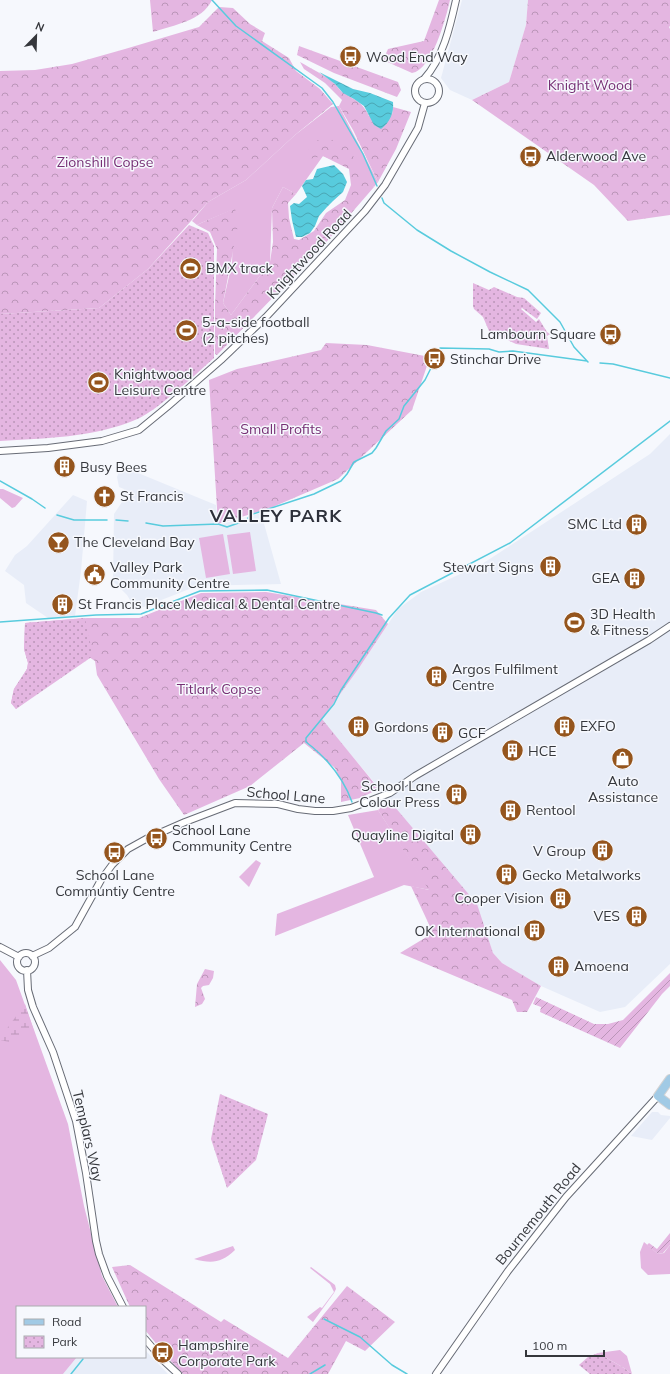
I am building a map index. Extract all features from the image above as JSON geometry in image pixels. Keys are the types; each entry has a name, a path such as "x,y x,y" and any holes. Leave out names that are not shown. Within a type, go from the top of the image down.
{"main road":[{"name":"Bournemouth Road","path":"658,1096 670,1079"},
{"path":"658,1096 670,1105"}],"street":[{"path":"440,52 435,70 436,83 439,90 437,97 432,102 425,103 417,98 414,91 418,83 424,79 433,67 440,52 447,35 456,0"},
{"path":"424,79 430,79 436,83"},
{"name":"Knightwood Road","path":"0,451 48,448 102,441 139,430 167,408 221,360 266,317 365,211 385,185 418,128 425,103"},
{"name":"School Lane","path":"32,956 49,948 75,927 112,865 128,849 146,839 184,822 235,803 278,804 298,809 333,811 351,808 390,793 421,772 649,640 670,626"},
{"path":"0,947 19,958"},
{"path":"27,970 19,967 19,958 25,953 32,956"},
{"name":"Templars Way","path":"32,956 35,964 32,968 27,970 28,990 33,1007 53,1052 76,1121 99,1254 107,1276 122,1306"},
{"name":"Bournemouth Road","path":"436,1374 508,1271 561,1203 658,1096"},
{"path":"146,1340 163,1360 178,1374"}],"shaded area":[{"path":"462,0 528,0 526,25 509,82 472,100 450,90 441,78"},
{"path":"670,434 670,964 625,1007 600,1012 541,986 502,963 493,954 488,938 395,807 321,719 359,668 398,609 421,592 482,564 650,454"},
{"path":"121,466 216,505 218,525 261,513 281,584 197,586 136,610 127,595 113,581 114,514 122,502 124,489 119,487 117,477"},
{"path":"73,495 87,501 81,571 75,616 48,618 26,603 24,585 5,571 15,555 27,546"},
{"path":"652,1112 658,1112 661,1115 670,1116 670,1118 652,1140 631,1136"},
{"name":"Hampshire Corporate Park","path":"146,1351 168,1374 63,1374 76,1358 146,1358"}],"green space":[{"path":"150,0 212,0 202,13 194,18 153,32"},
{"path":"439,0 450,0 437,42 426,63 419,70 412,73 383,60 388,49 424,41"},
{"name":"Knight Wood","path":"528,0 670,0 670,215 628,221 594,185 472,100 509,82 526,25"},
{"name":"Zionshill Copse","path":"219,7 233,8 250,24 265,33 262,41 289,58 296,71 320,89 333,104 295,135 246,180 208,202 148,269 99,308 0,314 0,71 35,70 72,64 125,49 199,27"},
{"path":"299,46 398,82 401,90 397,97 334,73 297,55"},
{"path":"300,62 327,78 340,90 358,102 364,107 369,116 392,115 393,107 411,112 396,149 378,182 353,130 339,106 342,100 325,83 304,69"},
{"path":"339,106 378,182 374,187 361,172 323,156 296,194 283,187 272,208 270,262 231,315 223,303 232,263 234,209 197,225 192,221 208,202 246,180 295,135 331,107"},
{"path":"323,137 345,144 374,187 322,247 217,355 215,354 215,306 217,249 210,232 197,225 235,208 238,225 223,303 231,315 270,262 273,242 272,208 283,187 296,194 288,203 289,218 294,239 299,240 314,231 326,213 345,200 351,185 349,169 323,156 305,160 311,144"},
{"path":"189,225 208,233 214,246 214,358 165,400 147,414 135,420 119,426 85,434 0,441 0,314 99,308 148,269"},
{"path":"473,283 489,290 494,287 517,297 524,298 541,313 537,319 522,308 521,309 536,322 539,319 547,332 550,334 547,336 549,349 516,344 489,331 483,317 474,309 473,306"},
{"name":"Small Profits","path":"326,343 367,345 430,357 412,410 338,479 268,509 218,524 209,380 237,369 321,350"},
{"path":"0,489 23,498 15,507 12,508 0,498"},
{"path":"250,532 256,571 233,574 227,535"},
{"path":"223,534 230,574 206,578 199,538"},
{"name":"Titlark Copse","path":"266,592 376,610 388,624 359,668 322,719 379,789 360,798 341,802 341,781 335,768 304,743 250,786 184,815 159,779 97,675 95,661 86,655 16,709 11,703 14,689 27,669 28,663 24,649 25,623 87,618 139,618 201,593"},
{"path":"85,618 93,656 16,709 11,703 14,689 27,669 28,663 24,649 25,623"},
{"path":"389,800 477,904 493,953 502,963 541,986 527,1012 517,1012 512,1000 400,953 433,933 411,886 429,890 378,810"},
{"path":"378,810 430,890 404,885 275,936 277,914 374,877 348,815"},
{"path":"256,860 261,863 249,887 239,877"},
{"path":"0,960 16,980 68,1124 84,1206 102,1276 117,1306 16,1306 16,1358 76,1358 63,1374 0,1374"},
{"path":"205,969 214,971 213,978 209,985 201,988 205,999 202,1004 195,1007 197,984"},
{"path":"670,973 670,986 662,994 620,1048 540,1012 541,1007 533,1004 536,997 594,1024 608,1024 623,1020"},
{"path":"25,1004 34,1031 14,1038 9,1042 0,1040 0,1038"},
{"path":"220,1094 268,1114 256,1160 227,1188 211,1139"},
{"path":"670,1233 670,1245 663,1253 658,1254 647,1245 649,1243 657,1249"},
{"path":"644,1242 658,1254 664,1253 670,1245 670,1274 648,1275 641,1268 640,1252"},
{"path":"233,1246 235,1250 221,1260 206,1262 194,1259"},
{"path":"130,1265 221,1322 224,1319 288,1358 347,1286 395,1322 365,1351 346,1341 328,1374 183,1374 146,1331 146,1306 130,1306 112,1267"},
{"path":"311,1267 335,1285 336,1289 334,1293 313,1322 307,1317 320,1307 322,1308 334,1292 330,1284 310,1268"},
{"path":"620,1350 627,1356 632,1374 598,1353"},
{"path":"598,1353 632,1374 590,1374 579,1365 588,1357"}],"water":[{"path":"319,72 353,89 370,93 393,102 392,114 387,123 381,129 374,125 364,106 343,93 335,84"},
{"path":"334,165 343,174 347,182 343,192 319,216 310,233 302,237 296,237 290,206 294,203 299,204 307,197 302,186 306,180 313,179 317,169"}],"waterway":[{"path":"212,0 236,26 322,88 333,102 363,154 377,186"},
{"path":"382,198 384,203 417,230 451,251 528,290 560,322 574,347 588,362"},
{"path":"438,353 440,348 489,349 499,352 513,351 587,361"},
{"path":"146,523 163,526 218,524 227,527 247,520 250,515 314,494 341,481 354,462 372,453 386,431 399,419 404,406 425,380 434,362"},
{"path":"600,363 613,364 670,378"},
{"path":"352,802 344,784 334,769 306,742 306,738 334,704 341,690 389,618 410,595 510,543 670,421"},
{"path":"0,481 45,508"},
{"path":"57,515 74,520 107,520"},
{"path":"116,520 128,521"},
{"path":"0,622 96,615 141,614 200,591 267,590 382,615"},
{"path":"324,1319 360,1337 392,1365 407,1374"},
{"path":"71,1374 83,1359"},
{"path":"310,1374 325,1365"}],"place":[{"name":"Wood End Way","path":"351,57"},
{"name":"Alderwood Ave","path":"531,156"},
{"name":"BMX track","path":"190,268"},
{"name":"5-a-side football (2 pitches)","path":"186,330"},
{"name":"Lambourn Square","path":"611,334"},
{"name":"Stinchar Drive","path":"435,359"},
{"name":"Knightwood Leisure Centre","path":"98,382"},
{"name":"Busy Bees","path":"64,467"},
{"name":"St Francis","path":"104,496"},
{"name":"SMC Ltd","path":"637,524"},
{"name":"The Cleveland Bay","path":"59,542"},
{"name":"Stewart Signs","path":"550,567"},
{"name":"Valley Park Community Centre","path":"95,575"},
{"name":"GEA","path":"635,578"},
{"name":"St Francis Place Medical & Dental Centre","path":"62,604"},
{"name":"3D Health & Fitness","path":"575,622"},
{"name":"Argos Fulfilment Centre","path":"437,677"},
{"name":"EXFO","path":"564,726"},
{"name":"Gordons","path":"358,727"},
{"name":"GCF","path":"443,733"},
{"name":"HCE","path":"512,751"},
{"name":"Auto Assistance","path":"623,759"},
{"name":"School Lane Colour Press","path":"456,794"},
{"name":"Rentool","path":"510,810"},
{"name":"Quayline Digital","path":"470,835"},
{"name":"School Lane Community Centre","path":"156,838"},
{"name":"V Group","path":"602,851"},
{"name":"School Lane Communtiy Centre","path":"115,853"},
{"name":"Gecko Metalworks","path":"506,875"},
{"name":"Cooper Vision","path":"560,898"},
{"name":"VES","path":"636,916"},
{"name":"OK International","path":"535,931"},
{"name":"Amoena","path":"558,966"},
{"name":"Hampshire Corporate Park","path":"163,1353"}],"district":[{"name":"VALLEY PARK","path":"276,516"}]}
